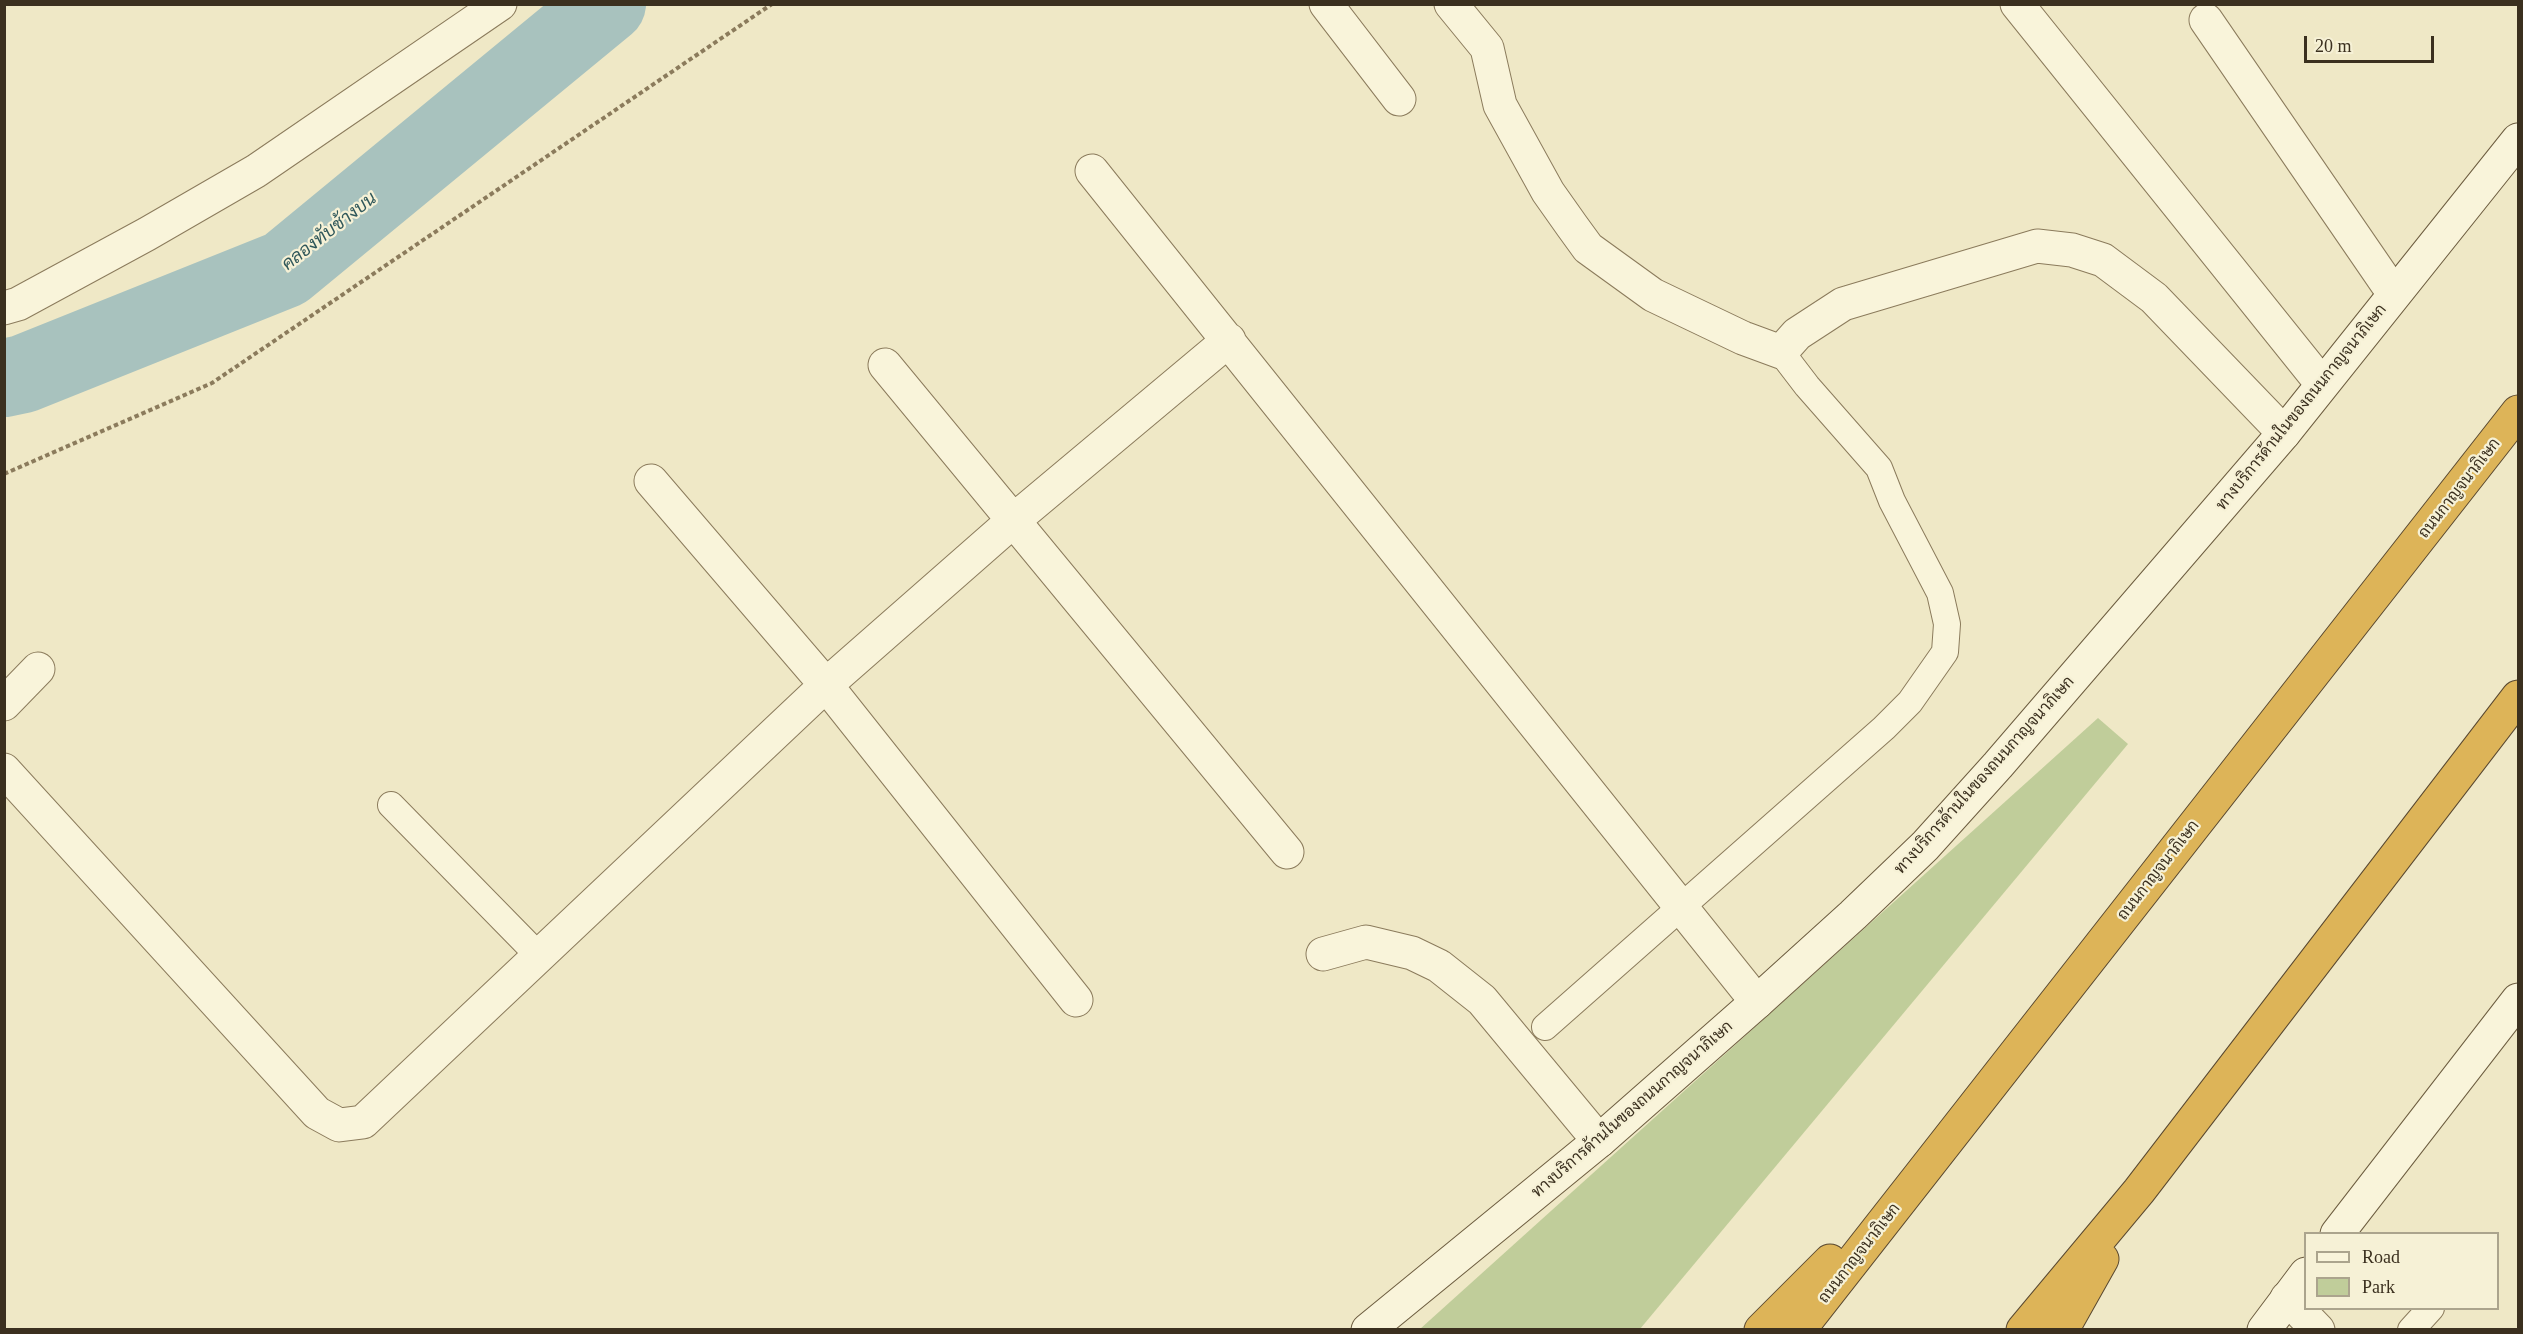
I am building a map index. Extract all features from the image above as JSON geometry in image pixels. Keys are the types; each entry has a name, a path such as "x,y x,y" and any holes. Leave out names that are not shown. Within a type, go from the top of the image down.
{"highway":[{"name":"ถนนกาญจนาภิเษก","path":"1799,1329 2518,412"},
{"path":"2023,1329 2139,1191 2518,697"},
{"path":"1761,1329 1926,1167"},
{"path":"2062,1329 2139,1191"}],"street":[{"path":"9,300 147,234 256,171 500,4"},
{"path":"1326,4 1399,99"},
{"path":"1451,4 1487,48 1500,105 1548,192 1588,248 1653,296 1743,338 1781,352 1797,334 1843,304 2037,246 2072,250 2103,260 2154,298 2284,433"},
{"path":"2017,4 2322,384"},
{"path":"2206,20 2394,294"},
{"name":"ทางบริการด้านในของถนนกาญจนาภิเษก","path":"1368,1329 1599,1141 1757,1002 1925,846 1998,765 2284,433 2518,140"},
{"path":"1092,171 1757,1002"},
{"path":"4,770 317,1113 339,1125 363,1122 826,685 1014,520 1229,340"},
{"path":"885,365 1287,852"},
{"path":"651,481 826,685 1076,1000"},
{"path":"4,704 38,669"},
{"path":"1323,954 1366,942 1412,953 1439,966 1482,1000 1599,1141"},
{"path":"2338,1232 2516,1008"},
{"path":"2264,1329 2296,1286 2304,1302"},
{"path":"2308,1310 2318,1329"}],"lane":[{"path":"1545,1027 1884,728 1910,702 1945,652 1947,624 1940,592 1892,501 1879,468 1807,386 1781,352"},
{"path":"390,805 538,955"},
{"path":"2411,1329 2429,1310"}],"path":[{"path":"4,474 212,383 772,4"}],"green space":[{"path":"2098,718 2128,744 1640,1329 1420,1329"}],"waterway":[{"name":"คลองทับช้างบน","path":"4,378 23,374 285,269 607,4"}]}
